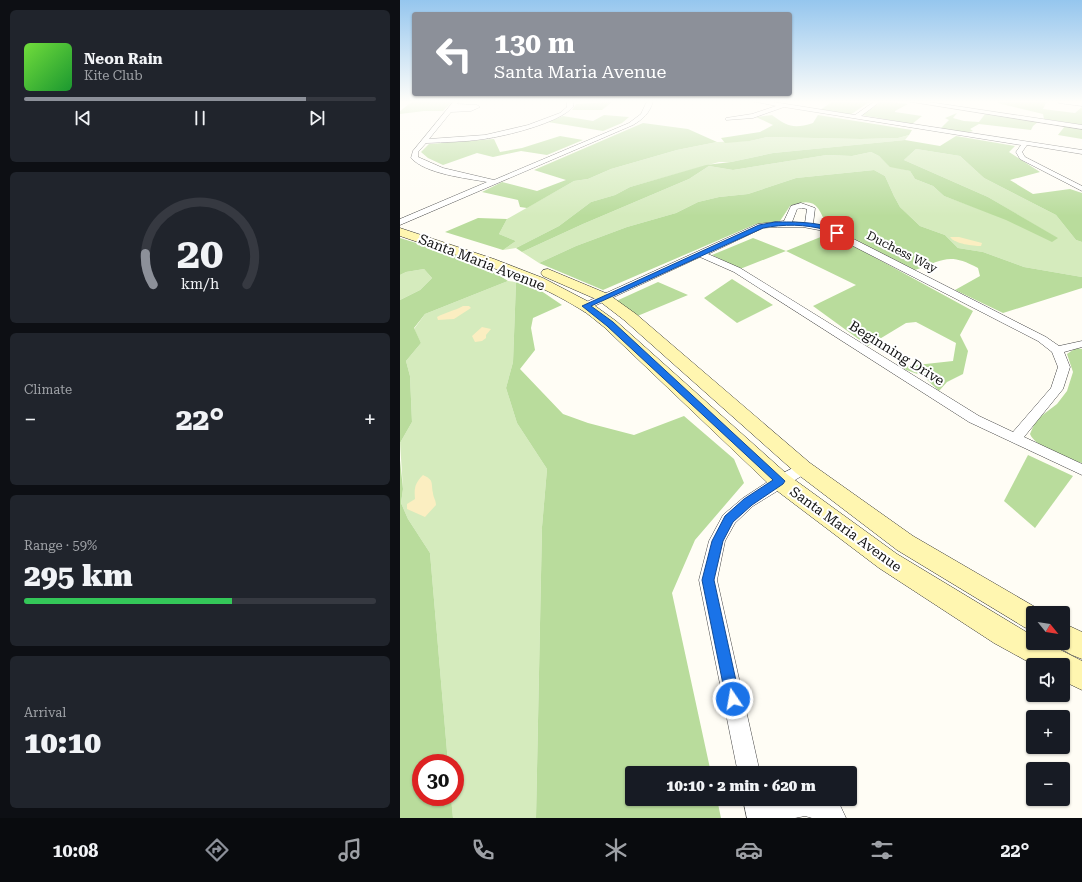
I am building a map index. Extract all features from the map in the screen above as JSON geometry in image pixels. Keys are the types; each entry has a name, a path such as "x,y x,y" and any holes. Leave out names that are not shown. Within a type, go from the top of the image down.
{"street":[{"path":"452,139 424,141 415,152 414,158 433,167 496,182"},
{"path":"401,224 596,139"},
{"path":"995,139 1082,152"},
{"path":"1025,144 1019,152 1022,158 1082,189"},
{"path":"787,223 794,208 801,205 811,208 809,224"},
{"name":"Duchess Way","path":"594,302 762,226 787,223 809,224 827,228 847,238 1042,339 1056,350"},
{"name":"Santa Maria Avenue","path":"401,224 538,282 594,302 630,317 803,468 905,543 1026,615"},
{"name":"Beginning Drive","path":"701,254 737,270 974,419 1082,470"},
{"name":"Santa Maria Avenue","path":"594,302 610,324 780,481 888,561 1004,634 1048,658"},
{"path":"1016,438 1057,389 1064,367 1056,350 1082,344"},
{"path":"748,766 708,580 717,541 729,519 748,502 803,468"},
{"path":"1070,639 1082,646"},
{"name":"Santa Maria Avenue","path":"1070,670 1082,676"},
{"path":"757,810 805,805 832,811 835,818"}],"green space":[{"path":"492,139 494,139 500,152 522,148 550,139 583,140 547,155 521,151 493,157 477,153 443,165 428,158 421,152 429,144"},
{"path":"605,139 711,139 717,142 677,150 611,169 588,179 574,181 527,208 520,207 518,200 482,192 502,182 537,191 566,180 534,170"},
{"path":"722,139 758,139 750,141 725,143"},
{"path":"758,139 906,139 773,153 731,162 719,162 630,187 615,195 591,202 559,226 516,248 503,250 516,241 499,234 507,219 574,181 588,179 611,169 677,150 717,142 750,141"},
{"path":"951,139 975,139 1015,146 1009,152 1040,172 1010,180 1033,194 1070,189 1082,193 1082,242 1076,240 1056,215 984,178 960,156 916,149 904,160 988,197 1058,238 1052,242 1006,220 944,196 933,186 915,179 910,171 890,167 879,156 871,152 852,156 827,155 733,170 709,166 689,179 583,224 522,252 516,248 559,226 591,202 615,195 630,187 706,165 731,162 773,153 905,140 940,146"},
{"path":"916,149 960,156 984,178 1056,215 1076,240 1082,242 1082,277 1024,267 983,252 958,248 945,235 920,226 900,207 885,176 874,170 796,178 748,194 719,197 698,202 676,213 627,227 576,246 539,263 522,252 583,224 689,179 709,166 733,170 827,155 852,156 871,152 879,156 890,166 910,171 915,179 933,186 944,196 1057,238 988,197 904,160"},
{"path":"874,170 885,176 900,207 920,226 945,235 958,248 983,252 1024,267 1082,277 1082,288 1003,313 955,290 980,276 978,268 960,260 946,259 915,270 827,227 818,208 805,202 790,206 780,221 756,224 603,290 539,263 576,246 627,227 676,213 698,202 719,197 748,194 796,178"},
{"path":"478,218 507,219 499,234 516,241 503,250 445,232"},
{"path":"828,234 841,239 973,311 960,335 968,351 963,374 947,382 939,391 923,376 898,367 953,361 956,343 916,322 906,323 868,346 813,306 856,285 786,251"},
{"path":"400,238 478,262 508,281 425,314 414,328 421,343 406,361 410,376 412,422 400,443 400,300 420,290 432,278 424,269 406,272 400,275"},
{"path":"753,238 786,251 740,269 712,255"},
{"path":"424,269 432,278 420,290 400,300 400,275 406,272"},
{"path":"732,279 773,305 737,323 704,298"},
{"path":"525,280 562,305 533,318 531,328 535,350 520,369 563,414 588,423 634,435 684,416 734,459 744,483 695,540 672,593 709,766 625,766 625,806 718,806 721,818 536,818 542,527 547,469 517,423 506,388 513,362 516,282"},
{"path":"508,281 516,282 513,362 506,388 517,423 547,469 542,527 536,818 453,818 452,806 464,806 464,754 447,754 430,553 408,519 401,503 403,489 400,443 412,422 410,376 406,361 421,343 414,329 425,314"},
{"path":"658,282 688,295 635,317 614,302"},
{"path":"1076,348 1082,349 1082,463 1045,448 1033,439 1030,434 1036,420 1057,404 1067,391 1073,372 1067,354"},
{"path":"1028,455 1073,476 1035,528 1004,501"},
{"path":"400,460 403,489 401,503 408,519 430,553 447,754 412,754 412,806 452,806 453,818 400,818"}],"sand":[{"path":"950,237 959,237 982,243 981,246 969,245 960,243"},
{"path":"463,306 469,306 471,308 454,319 438,320 437,317"},
{"path":"482,327 491,329 486,335 486,338 482,341 475,342 472,336"},
{"path":"423,475 429,478 431,482 436,502 436,505 425,517 407,509 407,504 415,499 416,486"}],"route":[{"path":"733,699 708,580 717,541 729,519 748,502 780,481 610,324 586,306 762,226 787,223 809,224 827,228 837,233"}]}
